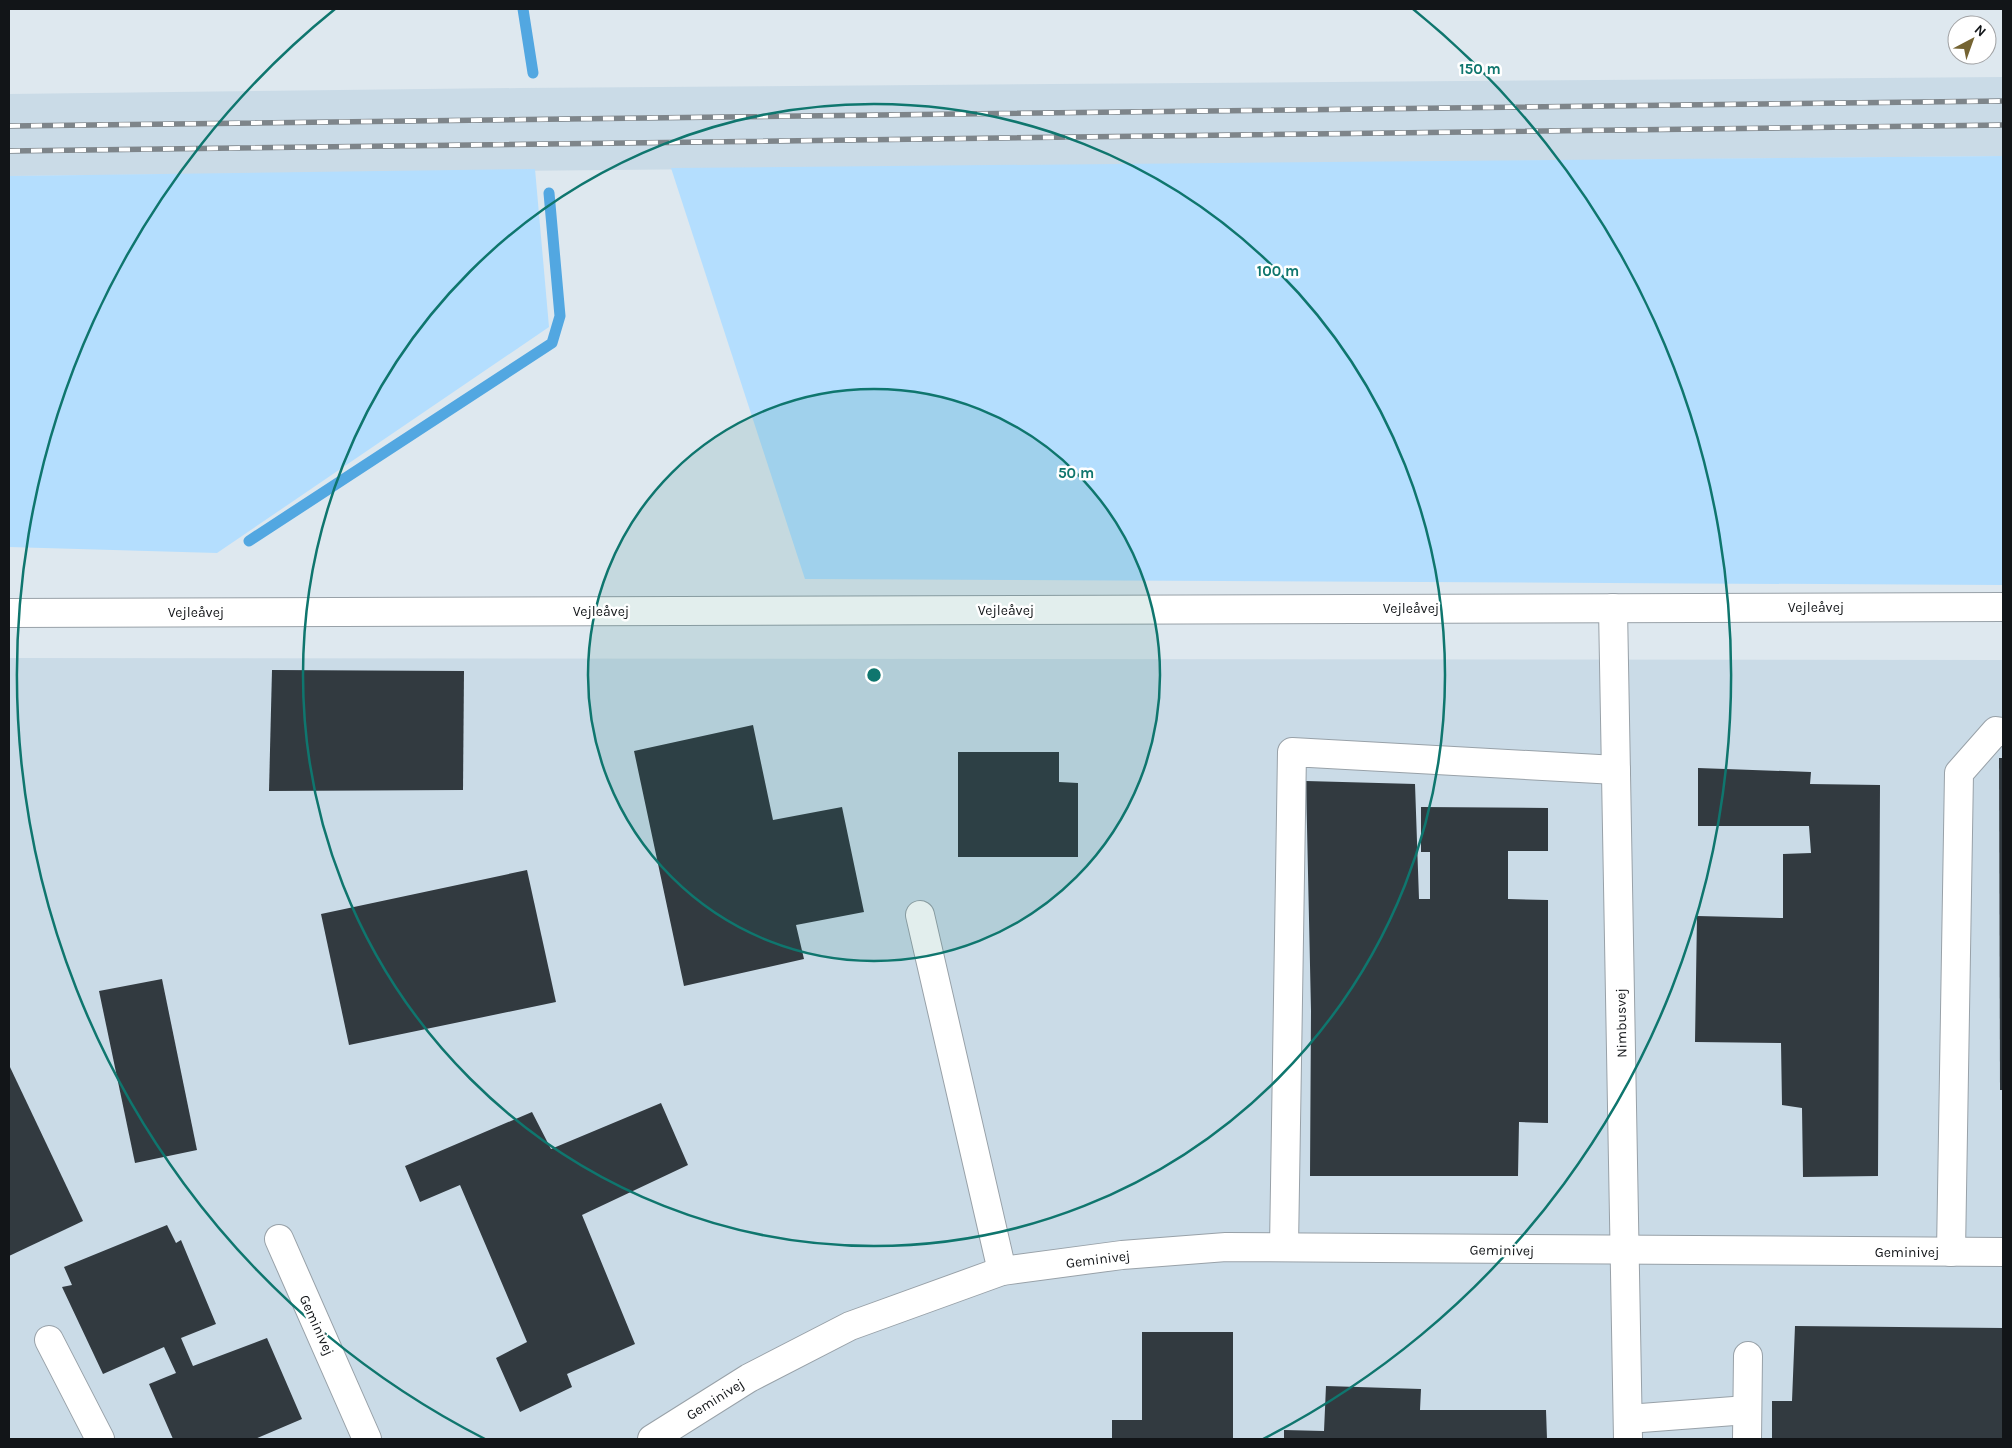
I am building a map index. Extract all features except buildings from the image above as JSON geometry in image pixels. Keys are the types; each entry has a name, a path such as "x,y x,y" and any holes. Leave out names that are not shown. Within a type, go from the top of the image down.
{"street":[{"name":"Vejleåvej","path":"9,613 2003,607"},
{"name":"Nimbusvej","path":"1613,608 1628,1429"},
{"path":"1951,1252 1959,773 1996,731 2003,732"},
{"path":"1284,1248 1292,752 1616,770"},
{"path":"920,915 1002,1271"},
{"name":"Geminivej","path":"279,1239 367,1439"},
{"name":"Geminivej","path":"652,1439 749,1378 850,1326 1002,1271 1131,1254 1226,1247 2003,1252"},
{"path":"49,1340 100,1439"},
{"path":"1747,1439 1748,1356"},
{"path":"1628,1429 1747,1410"}],"shaded area":[{"path":"2003,77 2003,156 9,176 9,94 520,88"},
{"path":"2003,156 2003,585 805,579 671,168"},
{"path":"535,169 549,327 217,553 9,547 9,176"},
{"path":"9,658 2003,660 2003,1439 9,1439"}],"waterway":[{"path":"523,9 533,73"},
{"path":"249,541 552,343 560,316 549,193"}],"railway":[{"path":"9,126 2003,101"},
{"path":"9,151 2003,125"}]}
